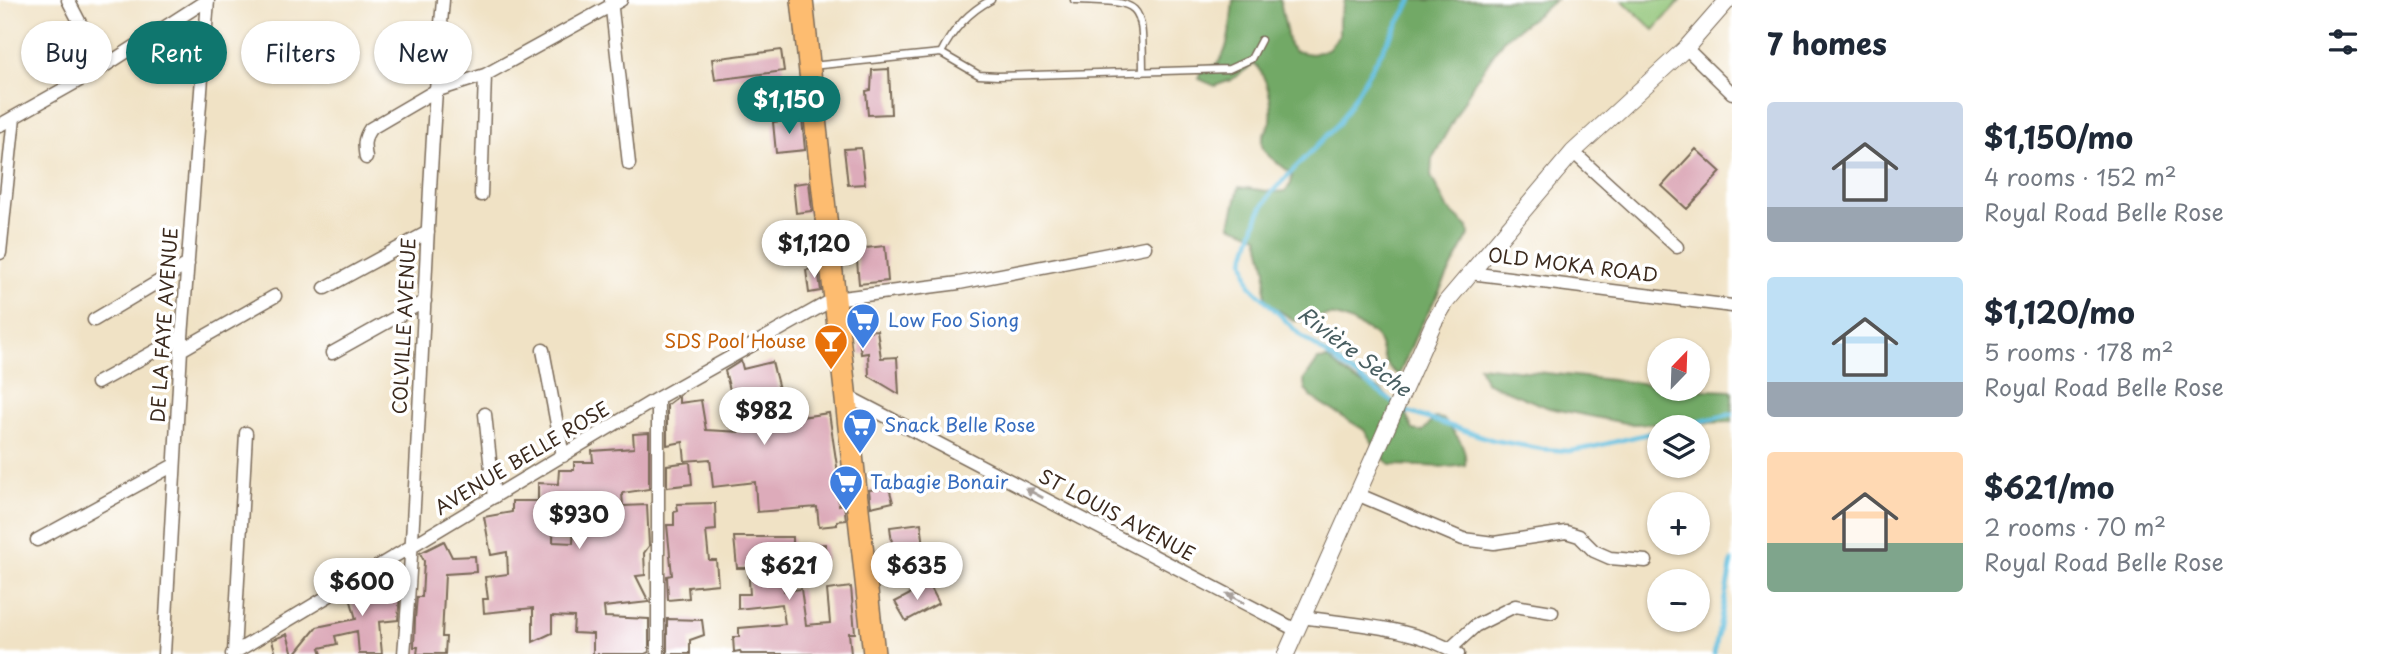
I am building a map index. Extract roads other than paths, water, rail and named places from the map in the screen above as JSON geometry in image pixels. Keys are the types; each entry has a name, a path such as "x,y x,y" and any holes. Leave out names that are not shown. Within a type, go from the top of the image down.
{"main road":[{"path":"802,0 874,654"}],"street":[{"path":"68,0 79,21"},
{"path":"112,61 207,0"},
{"name":"DE LA FAYE AVENUE","path":"164,654 181,349 207,0"},
{"name":"COLVILLE AVENUE","path":"404,654 413,545 435,91 443,0"},
{"path":"1470,273 1573,152 1686,48 1728,0"},
{"path":"366,158 365,136 370,129 435,91 485,75 614,2 629,164"},
{"path":"1686,48 1732,93"},
{"path":"481,195 485,75"},
{"path":"0,125 73,84"},
{"path":"0,253 14,117"},
{"path":"1573,152 1677,247"},
{"path":"325,288 429,232"},
{"path":"834,299 960,284 1145,247"},
{"path":"94,320 188,264"},
{"name":"OLD MOKA ROAD","path":"1286,654 1434,322 1446,302 1470,273 1732,306"},
{"path":"181,349 275,296"},
{"name":"AVENUE BELLE ROSE","path":"233,653 658,398 834,299"},
{"path":"332,353 425,301"},
{"path":"97,383 182,336"},
{"path":"543,350 563,456"},
{"name":"ST LOUIS AVENUE","path":"845,395 1299,624 1391,630 1454,652"},
{"path":"658,398 658,654"},
{"path":"485,414 494,497"},
{"path":"233,653 246,433"},
{"path":"37,540 174,465"},
{"path":"1359,495 1463,539 1494,542 1566,532 1579,536 1594,551 1609,558 1646,561"},
{"path":"1454,652 1475,626 1515,606 1552,612"}],"lane":[{"path":"940,53 964,20 991,0"},
{"path":"1074,0 1119,1 1139,14 1143,72"},
{"path":"810,67 940,53 979,75 1229,69 1251,59 1261,40"}],"waterway":[{"name":"Rivière Sèche","path":"1412,0 1339,123 1271,193 1259,213 1244,260 1250,285 1300,335 1405,411 1493,440 1542,449 1570,451 1647,434"},
{"name":"Rivière Sèche","path":"1710,419 1732,414"},
{"name":"Rivière Sèche","path":"1714,654 1732,561"}],"place":[{"name":"Low Foo Siong","path":"863,350"},
{"name":"SDS Pool House","path":"831,371"},
{"name":"Snack Belle Rose","path":"860,455"},
{"name":"Tabagie Bonair","path":"846,512"}]}
